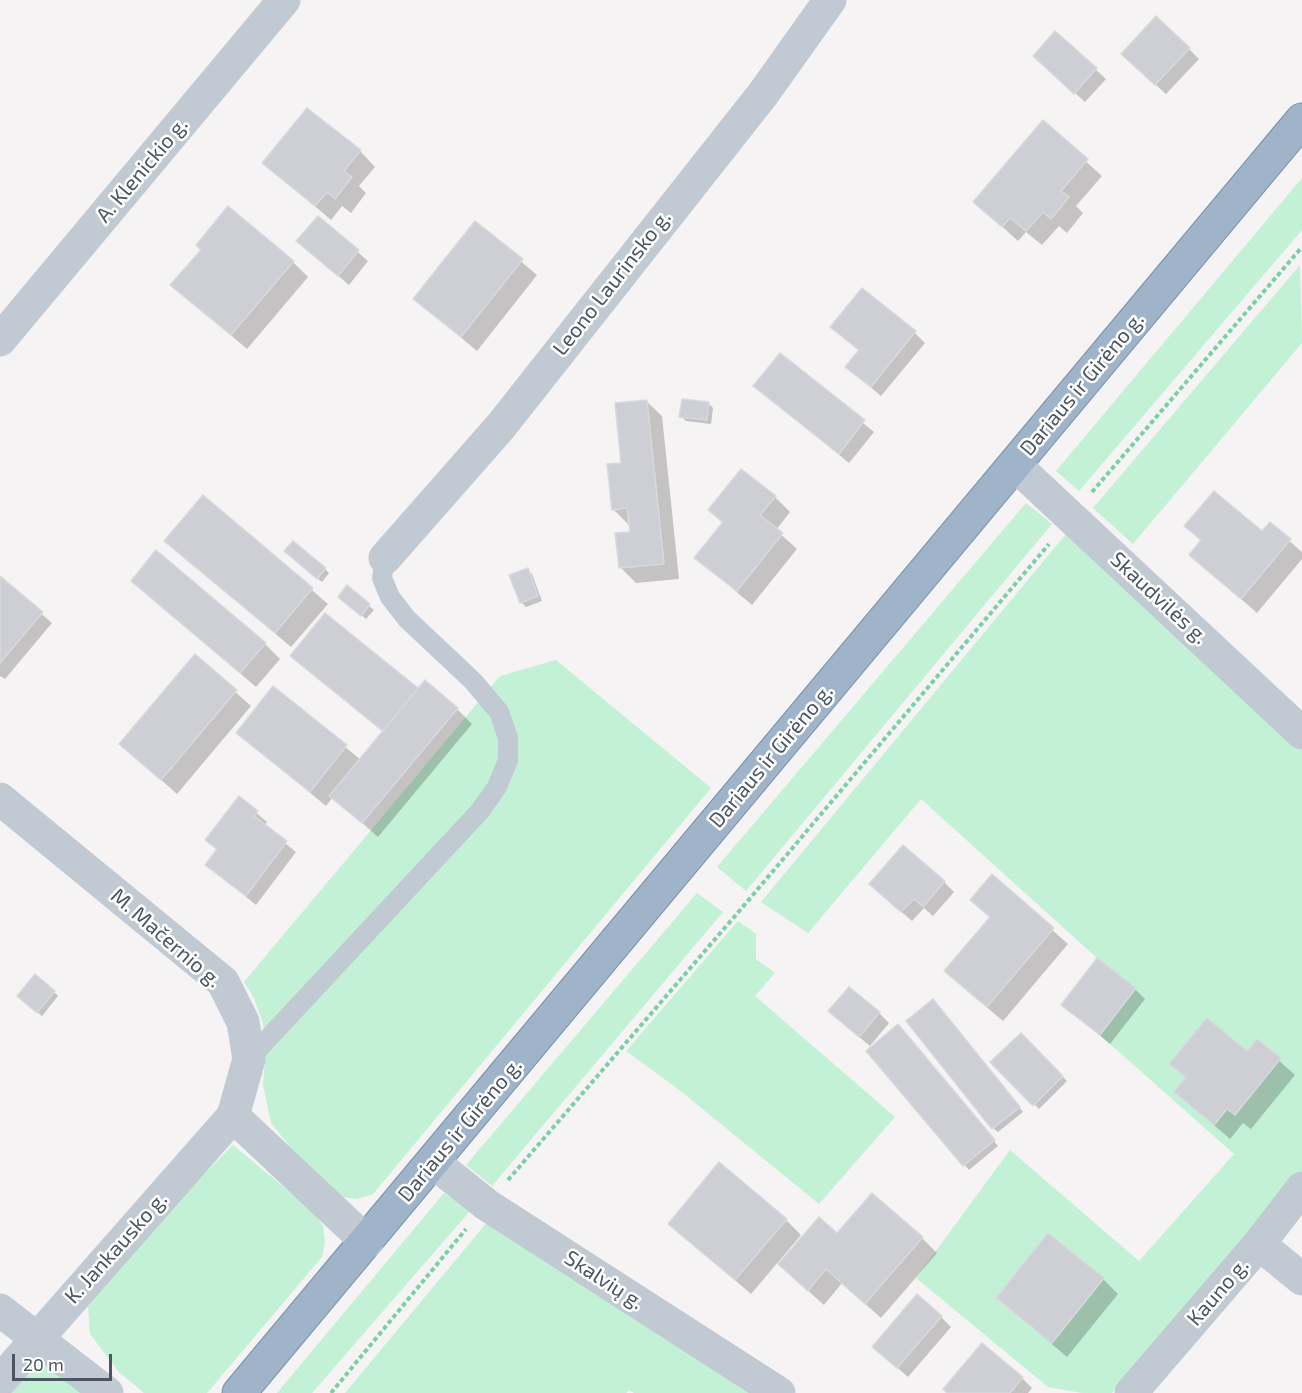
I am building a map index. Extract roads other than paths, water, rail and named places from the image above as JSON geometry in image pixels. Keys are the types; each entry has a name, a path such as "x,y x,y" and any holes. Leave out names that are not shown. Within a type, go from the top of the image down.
{"highway":[{"name":"Dariaus ir Girėno g.","path":"239,1393 1302,120"}],"street":[{"name":"A. Klenickio g.","path":"0,340 284,0"},
{"name":"Leono Laurinsko g.","path":"385,558 501,426 763,94 830,0"},
{"name":"Skaudvilės g.","path":"1015,465 1302,733"},
{"name":"M. Mačernio g.","path":"0,799 223,982 243,1022 249,1059 233,1116"},
{"path":"233,1116 367,1242"},
{"name":"K. Jankausko g.","path":"0,1381 233,1116"},
{"name":"Skalvių g.","path":"433,1162 487,1205 779,1393"},
{"name":"Kauno g.","path":"1131,1393 1259,1244 1302,1188"},
{"path":"1259,1244 1302,1279"},
{"path":"0,1310 107,1393"}],"lane":[{"path":"249,1059 480,811 497,787 508,760 508,738 499,712 473,681 407,619 390,597 382,578 385,558"}]}
